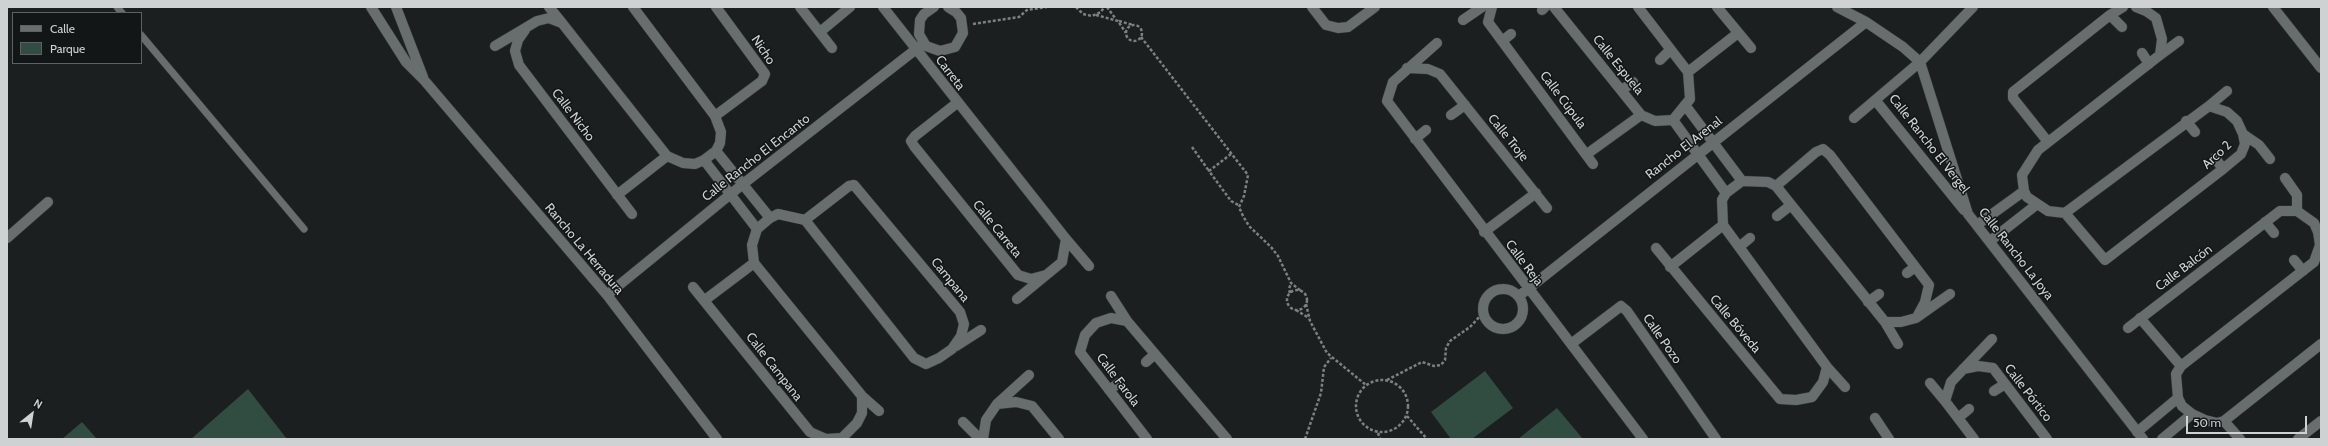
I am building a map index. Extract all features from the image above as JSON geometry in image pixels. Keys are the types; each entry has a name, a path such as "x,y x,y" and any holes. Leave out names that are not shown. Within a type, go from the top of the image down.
{"street":[{"name":"Rancho La Herradura","path":"371,7 406,62 424,80 607,296 717,439"},
{"name":"Rancho La Herradura","path":"396,7 424,80"},
{"path":"549,7 668,156 683,163 695,164 710,155 721,132 715,116 633,7"},
{"name":"Nicho","path":"715,116 762,81 765,74 716,7"},
{"path":"800,7 832,48"},
{"path":"820,32 850,7"},
{"name":"Carreta","path":"883,7 920,46 957,103 911,141"},
{"path":"934,7 924,14 920,20 920,46 932,49 948,50 960,41 964,26 956,12 948,7"},
{"path":"1312,7 1326,25 1338,28 1348,27 1360,20 1373,8"},
{"path":"1463,20 1482,7"},
{"name":"Calle Cúpula","path":"1492,7 1488,22 1593,164"},
{"name":"Calle Espuela","path":"1554,7 1641,115 1655,121 1679,113"},
{"path":"1638,7 1688,72 1690,99 1679,113"},
{"path":"1717,7 1751,48"},
{"path":"1837,7 1866,22 1903,47 1920,62"},
{"name":"Calle Rancho El Vergel","path":"1968,214 1876,101 1920,62 1973,7"},
{"path":"2048,142 2013,98 2012,92 2110,15 2123,7"},
{"path":"2273,7 2321,68"},
{"path":"2142,8 2156,18 2162,39 2160,55"},
{"path":"2110,15 2122,27"},
{"path":"495,46 527,26 549,18 562,23"},
{"name":"Rancho El Arenal","path":"1519,296 1697,153 1866,22"},
{"name":"Calle Nicho","path":"527,26 518,40 515,51 519,65 632,214"},
{"path":"1688,72 1738,33"},
{"path":"1502,40 1512,34"},
{"path":"2179,42 2160,55 2038,150 2022,175 2024,191 2036,205 2048,211 2066,213 2227,91"},
{"path":"1407,68 1437,43"},
{"name":"Calle Rancho El Encanto","path":"607,296 743,184 920,46"},
{"path":"1660,60 1670,50"},
{"path":"2142,53 2149,64"},
{"name":"Calle Rancho La Joya","path":"1920,62 1968,214 2140,435"},
{"name":"Calle Reja","path":"1407,68 1393,82 1386,101 1527,289 1643,439"},
{"name":"Calle Troje","path":"1407,68 1428,69 1440,74 1547,208"},
{"path":"1622,90 1633,82"},
{"path":"1854,118 1876,101"},
{"path":"957,103 1089,266"},
{"path":"1451,115 1465,105"},
{"name":"Arco 2","path":"2066,213 2104,260 2241,154 2245,144 2243,134 2237,121 2227,112 2209,106"},
{"path":"1679,113 1712,142 1742,181"},
{"path":"1679,113 1697,153 1726,193"},
{"path":"1587,154 1641,115"},
{"path":"2186,121 2195,132"},
{"path":"1414,139 1426,130"},
{"path":"2243,134 2259,145 2270,159"},
{"name":"Calle Carreta","path":"911,141 1018,275 1032,279 1049,275"},
{"path":"1776,186 1816,152 1823,149 1830,155 1911,270 1929,285 1925,302 1916,318"},
{"path":"710,155 743,184 763,224"},
{"path":"710,155 732,194 763,224"},
{"path":"618,195 668,156"},
{"path":"2215,158 2223,169"},
{"path":"2285,178 2297,195 2297,210 2314,223 2318,232 2320,245 2317,260 2181,366 2176,374 2178,398 2182,406 2192,414 2205,420 2217,423 2224,421 2321,344"},
{"path":"1845,387 1827,367 1723,225 1722,200 1726,193 1742,181 1768,182 1776,186 1885,322 1898,344"},
{"name":"Campana","path":"854,185 960,312 964,324 960,336 952,349 939,358 926,364 914,358 805,220 849,186 854,185"},
{"path":"1977,225 2024,191"},
{"path":"1484,232 1536,194"},
{"path":"7,238 48,202"},
{"path":"1777,216 1791,205"},
{"path":"1990,241 2036,205"},
{"name":"Calle Balcón","path":"2128,328 2280,211 2297,210"},
{"path":"805,220 778,214 763,224 752,245 754,263 862,396 879,411"},
{"path":"2265,222 2274,233"},
{"path":"1656,248 1670,267 1723,225"},
{"path":"1739,247 1750,238"},
{"path":"1017,299 1049,275 1062,262 1066,239"},
{"path":"2294,260 2303,271"},
{"path":"705,300 754,263"},
{"name":"Calle Bóveda","path":"1670,267 1780,399 1796,400 1812,397 1822,382 1827,367"},
{"name":"Calle Campana","path":"693,287 810,432 826,439 842,438 857,424 862,413 862,396"},
{"path":"1506,289 1519,296 1524,309 1523,316 1515,327 1508,329 1495,328 1485,319 1483,313 1485,300 1494,291 1506,289"},
{"path":"1868,302 1879,294"},
{"path":"1885,322 1901,322 1916,318 1950,294"},
{"path":"1111,296 1127,321 1227,439"},
{"name":"Calle Pozo","path":"1571,344 1621,306 1627,311 1716,439"},
{"name":"Calle Farola","path":"1127,321 1112,318 1096,323 1084,335 1080,352 1146,439"},
{"path":"2140,318 2181,366"},
{"path":"952,349 981,330"},
{"path":"1945,401 1951,382 1992,339"},
{"path":"1146,362 1155,354"},
{"name":"Calle Pórtico","path":"1962,369 1978,366 1993,368 2047,439"},
{"path":"983,439 986,420 997,404 1029,375"},
{"path":"1109,390 1118,383"},
{"path":"1930,383 1974,439"},
{"path":"1994,391 2005,384"},
{"path":"2140,435 2178,398"},
{"path":"997,404 1016,402 1032,406 1059,439"},
{"path":"1958,418 1969,409"},
{"path":"2162,439 2192,414"},
{"path":"1875,418 1889,439"},
{"path":"2224,421 2240,439"},
{"path":"2298,439 2321,421"},
{"path":"963,422 980,439"}],"lane":[{"path":"142,36 304,229"}],"path":[{"path":"964,26 1019,17 1027,10 1047,7"},
{"path":"1076,7 1083,14 1096,15 1134,25 1141,29 1141,37 1248,176 1244,196 1240,206"},
{"path":"1096,15 1104,7"},
{"path":"1107,7 1132,41 1138,40 1141,37"},
{"path":"1126,34 1129,27 1134,25"},
{"path":"1192,147 1231,201 1240,206 1249,226 1271,246 1278,256 1291,283 1307,298 1306,304 1309,319 1320,342 1331,358 1366,385"},
{"path":"1209,171 1232,154"},
{"path":"1291,283 1289,289 1290,293 1287,297 1288,304 1309,319"},
{"path":"1290,293 1301,291"},
{"path":"1295,310 1302,309 1306,304"},
{"path":"1387,380 1403,390 1407,397 1407,416 1403,424 1396,429 1387,433 1378,433 1363,425 1356,410 1358,394 1366,385 1378,380 1387,380 1422,362 1434,366 1441,365 1445,360 1446,348 1450,341 1470,327 1483,313"},
{"path":"1305,439 1321,393 1324,367 1331,358"},
{"path":"1407,416 1427,439"},
{"path":"1378,433 1380,439"}],"green space":[{"path":"1485,371 1513,408 1472,439 1451,439 1431,412"},
{"path":"248,389 287,439 191,439"},
{"path":"1557,408 1583,439 1518,439"},
{"path":"82,422 97,439 62,439"}]}
